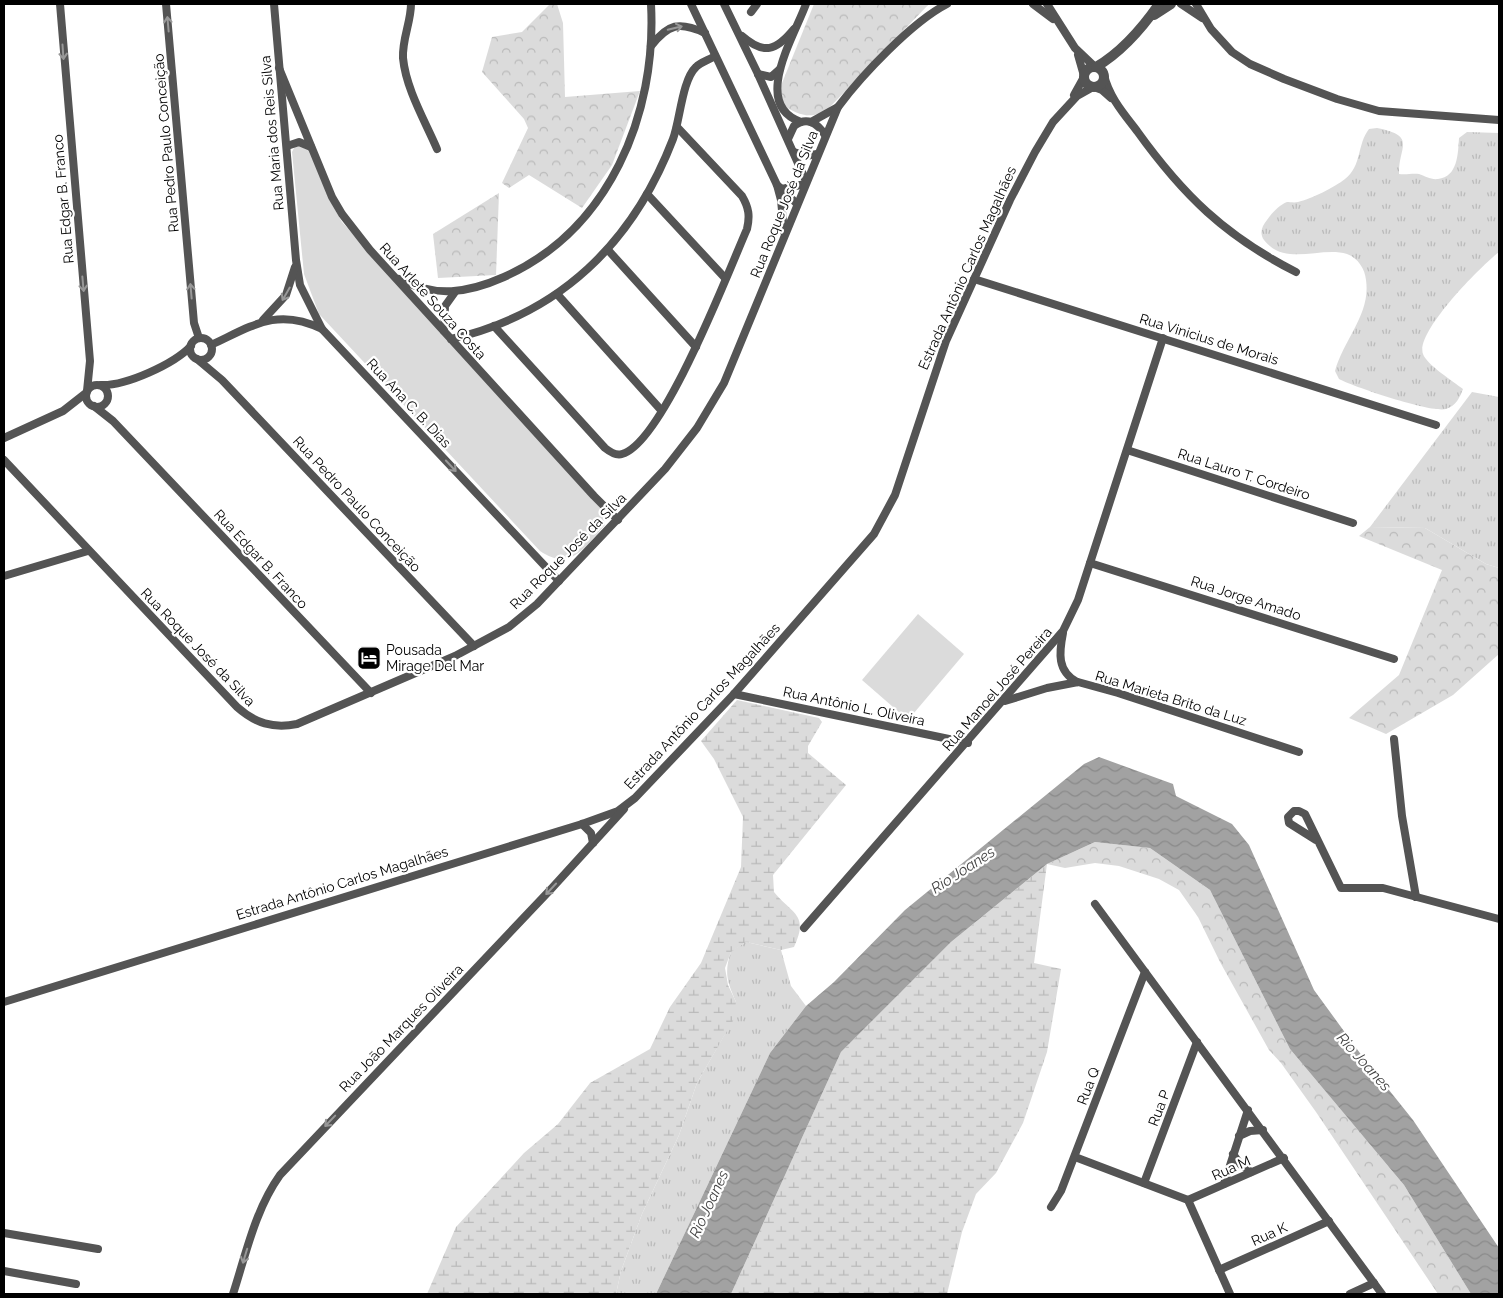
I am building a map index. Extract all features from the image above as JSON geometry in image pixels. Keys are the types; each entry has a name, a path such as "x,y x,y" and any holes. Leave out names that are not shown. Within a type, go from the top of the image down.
{"street":[{"name":"Rua Edgar B. Franco","path":"60,4 90,361 87,392"},
{"name":"Rua Pedro Paulo Conceição","path":"166,4 194,323 199,338"},
{"name":"Rua Maria dos Reis Silva","path":"274,4 296,260 300,285 322,329"},
{"path":"410,4 411,14 404,44 406,73 438,149"},
{"path":"411,14 418,4"},
{"path":"393,275 428,290 455,292 499,279 531,263 568,234 601,198 621,163 635,126 644,91 651,46 651,4"},
{"path":"691,4 780,187 796,208"},
{"path":"724,4 794,152 805,183 780,187"},
{"path":"751,12 757,4"},
{"path":"806,4 781,68 776,87 780,108 792,118 801,122 811,122 838,107"},
{"name":"Rua Roque José da Silva","path":"4,460 237,708 257,722 278,726 297,724 474,646 509,627 524,616 618,520 682,449 711,407 734,360 805,183 838,107 857,83 936,4"},
{"name":"Rua Roque José da Silva","path":"916,24 947,4"},
{"path":"1033,4 1060,24"},
{"path":"1047,4 1075,48 1085,83 1105,93 1116,103"},
{"path":"1100,71 1147,20 1159,4"},
{"path":"1147,20 1171,4"},
{"path":"1181,4 1206,21"},
{"path":"1196,4 1223,43 1239,57 1284,80 1336,99 1379,110 1499,120"},
{"path":"738,33 753,45 762,48 772,48 782,43 799,23"},
{"path":"651,46 666,30 676,26 685,26 705,33"},
{"path":"752,63 754,54 762,48"},
{"path":"772,48 780,54 781,68"},
{"path":"1075,48 1100,71 1116,103 1163,168 1204,212 1254,248 1296,272"},
{"path":"451,339 494,326 557,294 581,276 608,250 629,224 647,194 677,127 692,72 701,63 715,56"},
{"name":"Rua Arlete Souza Costa","path":"279,68 324,179 342,214 393,275 598,502 618,520"},
{"path":"758,74 771,77 781,68"},
{"path":"1084,76 1089,68 1100,71"},
{"path":"1093,88 1102,84 1100,71"},
{"name":"Estrada Antônio Carlos Magalhães","path":"1069,103 1084,76"},
{"name":"Estrada Antônio Carlos Magalhães","path":"4,1002 582,824 628,804 732,696 853,561 882,521 895,495 938,362 974,279 1035,152 1053,122 1069,103 1081,93 1093,88"},
{"path":"788,139 791,130 801,122"},
{"path":"811,122 818,126 825,135"},
{"path":"494,326 610,452 622,454 643,437 661,410 696,347 747,229 749,210 742,196 677,127"},
{"path":"286,146 299,142 311,147"},
{"path":"794,152 806,156 817,154"},
{"path":"780,187 784,237"},
{"path":"647,194 725,278"},
{"path":"781,200 796,208"},
{"path":"608,250 696,347"},
{"name":"Rua Maria dos Reis Silva","path":"262,321 286,295 293,276 296,260"},
{"name":"Rua Vinicius de Morais","path":"974,279 1436,425"},
{"path":"444,331 445,306 455,292"},
{"path":"557,294 661,410"},
{"name":"Rua Ana C. B. Dias","path":"211,349 262,321 289,318 322,329 559,581"},
{"path":"4,438 63,410 87,392 93,385 114,385 132,379 180,356 199,338 206,339 211,349 205,359 196,358 162,365"},
{"name":"Rua Manoel José Pereira","path":"804,928 1064,632 1074,611 1090,563 1162,338"},
{"path":"191,346 191,353 196,358"},
{"name":"Rua Pedro Paulo Conceição","path":"211,349 214,367 222,380"},
{"name":"Rua Pedro Paulo Conceição","path":"196,358 222,380 474,646"},
{"path":"63,410 102,405 116,389 132,379"},
{"path":"101,385 105,388 107,399"},
{"path":"87,392 88,402 93,406"},
{"name":"Rua Edgar B. Franco","path":"107,399 113,422"},
{"name":"Rua Edgar B. Franco","path":"93,406 113,422 371,693"},
{"name":"Rua Lauro T. Cordeiro","path":"1127,450 1354,523"},
{"path":"4,576 88,551"},
{"name":"Rua Jorge Amado","path":"1090,563 1394,659"},
{"path":"1064,632 1061,664 1066,674 1078,682"},
{"name":"Rua Marieta Brito da Luz","path":"1005,701 1047,688 1078,682 1118,693 1299,752"},
{"name":"Rua Antônio L. Oliveira","path":"732,696 968,743"},
{"path":"1394,739 1402,816 1416,897"},
{"name":"Rua João Marques Oliveira","path":"234,1294 258,1214 268,1193 280,1175 593,844 628,804"},
{"path":"582,824 591,833 593,844"},
{"path":"1316,840 1341,888 1383,888 1499,919"},
{"path":"1095,904 1284,1158 1382,1294"},
{"name":"Rua Q","path":"1050,1207 1062,1191 1145,972"},
{"name":"Rua P","path":"1144,1183 1197,1042"},
{"path":"1224,1184 1248,1110"},
{"path":"1239,1136 1250,1131 1262,1130"},
{"path":"1233,1154 1241,1166 1251,1172"},
{"path":"1075,1157 1188,1200 1230,1294"},
{"name":"Rua M","path":"1188,1200 1284,1158"},
{"name":"Rua K","path":"1219,1270 1329,1221"},
{"path":"4,1234 98,1249"},
{"path":"4,1271 76,1284"},
{"path":"1350,1294 1374,1283"}],"green space":[{"path":"550,4 557,4 563,23 565,97 640,91 612,165 582,208 529,175 509,188 502,183 528,128 524,119 482,72 492,37 522,32"},
{"path":"814,4 929,4 829,108 817,114 806,115 795,112 783,105 780,88"},
{"path":"1377,128 1390,131 1402,139 1399,174 1419,174 1435,179 1450,174 1456,163 1459,138 1467,132 1499,133 1499,252 1465,284 1439,315 1423,344 1423,354 1429,363 1463,389 1455,403 1446,409 1410,403 1360,388 1339,379 1335,371 1339,359 1365,304 1366,280 1362,268 1354,258 1337,252 1293,254 1282,252 1273,248 1264,240 1262,235 1265,222 1281,205 1309,198 1345,179 1354,168 1365,135 1369,129"},
{"path":"295,146 303,146 309,150 329,199 342,222 602,509 605,525 577,554 569,558 560,559 540,551 319,314 304,274 292,152"},
{"path":"499,193 496,275 438,278 433,234"},
{"path":"1472,392 1499,397 1499,568 1486,564 1425,528 1370,527"},
{"path":"1370,527 1425,528 1486,564 1499,568 1499,654 1453,695 1386,734 1349,718 1399,675 1442,570 1359,536"},
{"path":"918,614 964,654 908,720 862,680"},
{"path":"737,700 819,718 822,722 808,746 808,753 846,785 773,875 774,892 793,911 799,921 800,928 794,947 781,950 746,942 731,952 725,968 728,985 736,1002 734,1019 697,1083 679,1135 642,1214 621,1271 616,1294 427,1294 456,1227 524,1153 558,1124 590,1083 650,1049 670,1007 701,963 741,867 743,817 714,759 701,741"},
{"path":"1095,842 1150,848 1210,890 1290,1049 1404,1185 1471,1294 1438,1294 1316,1112 1281,1063 1269,1050 1220,962 1198,917 1179,890 1159,879 1119,866 1095,863 1065,868 1047,864"},
{"path":"1047,864 1034,963 1061,969 1047,1052 1023,1123 996,1173 976,1194 962,1232 947,1294 731,1294 841,1052 951,942"},
{"path":"746,942 781,950 791,986 806,1006 770,1053 656,1294 616,1294 621,1271 642,1214 679,1135 697,1083 725,1034 736,1002 730,988 727,971 729,959 731,951"}],"water":[{"name":"Rio Joanes","path":"1099,757 1173,784 1176,796 1232,824 1249,845 1314,990 1365,1060 1413,1120 1499,1248 1499,1294 1471,1294 1404,1185 1290,1049 1210,890 1150,848 1095,842 1047,864 951,942 841,1052 731,1294 656,1294 770,1053 806,1006 834,982 905,910 1084,764"}],"place":[{"name":"Pousada Mirage Del Mar","path":"369,658"}]}
